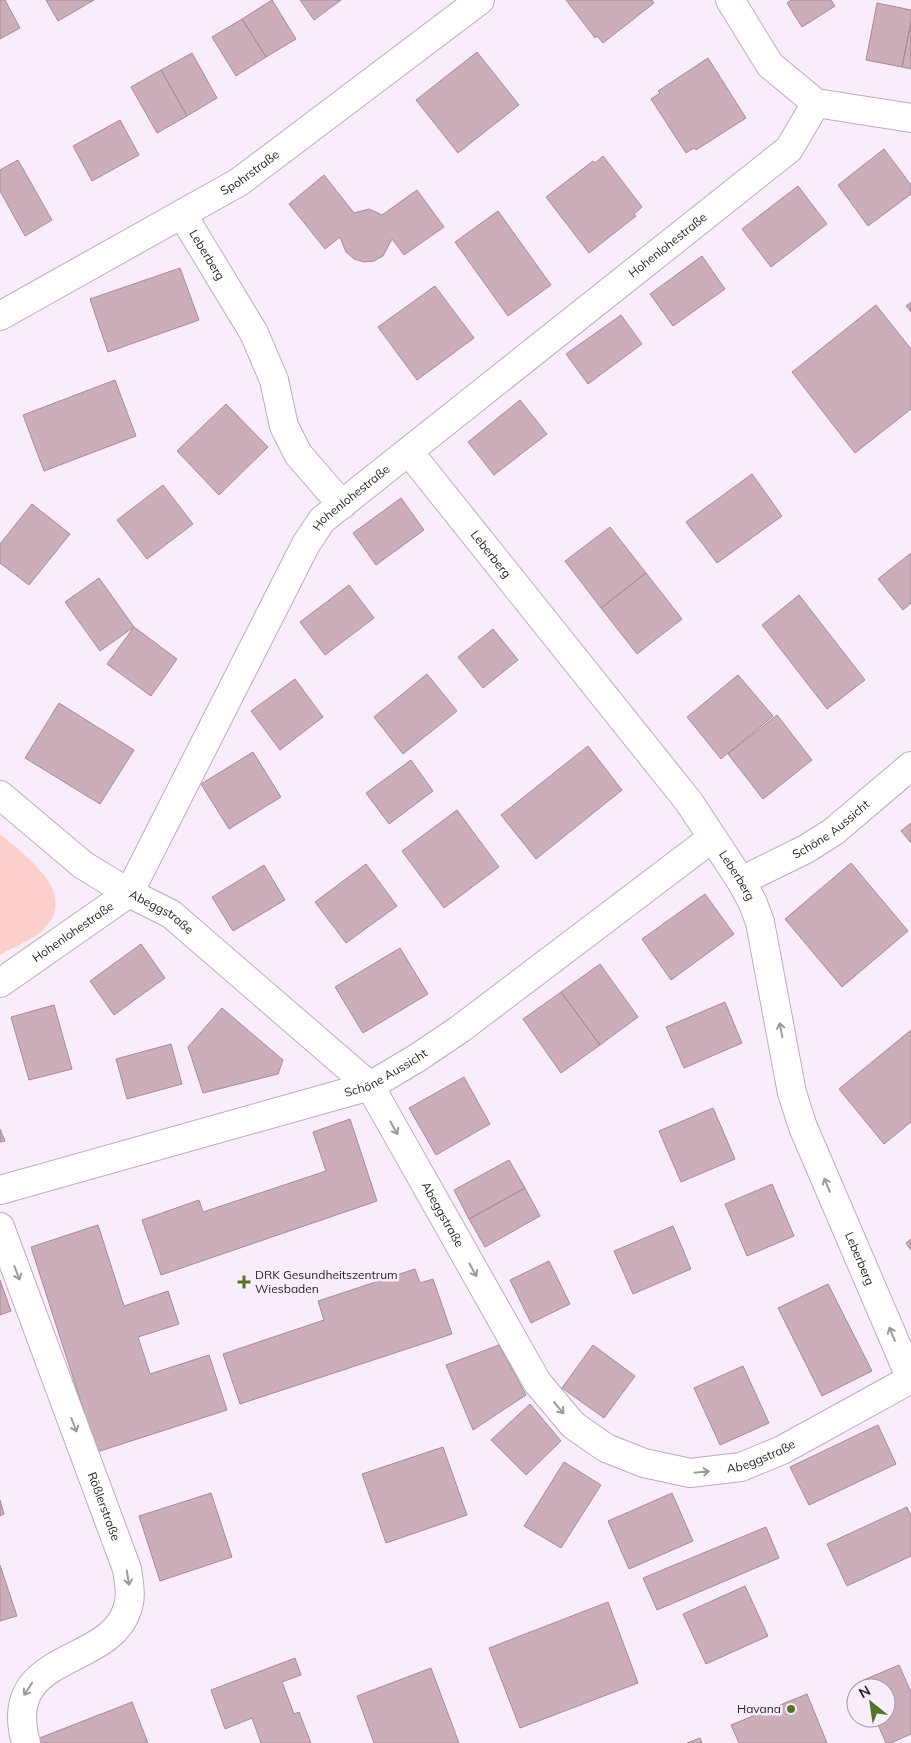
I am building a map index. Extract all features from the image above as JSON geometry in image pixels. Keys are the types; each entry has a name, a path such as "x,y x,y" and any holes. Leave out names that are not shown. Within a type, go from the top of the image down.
{"street":[{"name":"Spohrstraße","path":"0,316 239,182 480,0"},
{"path":"730,0 770,65 816,103 911,118"},
{"name":"Hohenlohestraße","path":"0,984 129,893 306,544 322,520 789,149 816,103"},
{"name":"Leberberg","path":"182,214 254,333 274,380 284,426 298,454 342,505"},
{"name":"Leberberg","path":"410,452 689,802 752,901 760,922 792,1093 803,1127 911,1379"},
{"name":"Schöne Aussicht","path":"741,881 806,849 833,832 911,766"},
{"name":"Abeggstraße","path":"0,795 83,865 129,893 171,914 370,1086 537,1382 574,1425 606,1448 644,1463 690,1473 741,1467 782,1450 911,1379"},
{"name":"Schöne Aussicht","path":"0,1190 370,1086 460,1029 712,838"},
{"name":"Rößlerstraße","path":"0,1227 127,1569 130,1591 127,1612 115,1628 98,1641 40,1674 26,1689 19,1705 20,1728 26,1743"}],"shaded area":[{"path":"0,834 45,876 56,902 53,915 44,929 29,940 0,955"}],"building":[{"path":"0,0 5,0 20,28 0,39"},
{"path":"46,0 94,0 58,21"},
{"path":"272,0 296,39 266,57 242,19"},
{"path":"300,0 341,0 314,20"},
{"path":"566,0 652,0 654,3 603,43 597,36 595,38"},
{"path":"791,0 831,0 835,6 802,27 787,3"},
{"path":"877,3 911,10 911,22 902,67 866,60"},
{"path":"242,19 266,57 236,76 212,37"},
{"path":"911,22 911,69 902,67"},
{"path":"477,52 519,105 458,153 416,100"},
{"path":"192,53 217,98 187,116 161,70"},
{"path":"708,58 746,118 696,150 694,148 686,153 651,99 660,93 658,91"},
{"path":"161,70 187,116 157,133 131,87"},
{"path":"120,120 139,155 92,181 73,146"},
{"path":"884,149 911,185 911,194 868,226 838,185"},
{"path":"603,156 642,207 634,214 636,216 589,253 546,197 593,161 595,163"},
{"path":"18,160 52,220 25,236 0,191 0,170"},
{"path":"324,175 354,213 369,209 382,215 417,190 444,227 404,255 392,239 383,256 374,261 364,262 354,259 346,252 340,237 325,249 289,204"},
{"path":"798,186 827,224 771,267 742,229"},
{"path":"498,211 551,285 508,316 455,242"},
{"path":"702,256 725,289 673,326 650,294"},
{"path":"180,268 199,320 108,352 90,299"},
{"path":"435,286 474,338 417,380 378,327"},
{"path":"911,302 911,312 906,306"},
{"path":"876,305 911,349 911,409 855,453 792,372"},
{"path":"621,315 642,344 588,384 566,354"},
{"path":"115,380 136,436 44,471 23,415"},
{"path":"520,400 547,434 494,475 468,442"},
{"path":"226,404 268,447 219,495 177,451"},
{"path":"752,474 782,516 717,563 686,522"},
{"path":"163,485 193,524 147,559 117,520"},
{"path":"401,498 424,530 376,565 353,533"},
{"path":"32,504 70,534 29,585 0,563 0,544"},
{"path":"610,527 646,573 601,608 565,561"},
{"path":"911,553 911,603 903,610 878,579"},
{"path":"646,573 682,619 637,654 601,608"},
{"path":"99,578 134,627 100,651 65,602"},
{"path":"349,585 374,618 325,655 300,622"},
{"path":"799,595 865,680 827,709 762,625"},
{"path":"134,627 177,659 151,696 107,664"},
{"path":"493,629 518,660 483,688 458,657"},
{"path":"427,674 457,711 403,754 374,717"},
{"path":"738,675 773,716 721,759 687,717"},
{"path":"295,679 323,717 280,750 251,711"},
{"path":"59,703 134,750 100,804 25,758"},
{"path":"777,715 812,760 763,799 728,754"},
{"path":"588,746 622,790 536,859 501,815"},
{"path":"253,752 281,797 229,829 201,784"},
{"path":"411,760 433,791 389,824 366,793"},
{"path":"457,810 499,867 444,908 402,851"},
{"path":"911,823 911,843 901,831"},
{"path":"851,863 908,931 842,987 785,919"},
{"path":"366,864 397,906 346,943 315,902"},
{"path":"264,865 285,900 233,931 212,897"},
{"path":"705,894 734,934 671,980 642,939"},
{"path":"141,944 165,978 114,1015 90,981"},
{"path":"400,948 428,994 363,1033 335,987"},
{"path":"600,964 638,1017 600,1045 561,992"},
{"path":"561,992 600,1045 561,1073 523,1019"},
{"path":"725,1002 742,1043 684,1068 666,1027"},
{"path":"54,1005 72,1069 29,1080 11,1017"},
{"path":"222,1008 283,1060 278,1074 203,1093 188,1047"},
{"path":"911,1030 911,1122 884,1144 839,1089"},
{"path":"171,1044 182,1084 127,1099 116,1059"},
{"path":"464,1077 490,1124 436,1155 409,1108"},
{"path":"713,1108 735,1159 681,1182 659,1131"},
{"path":"350,1119 377,1201 161,1275 142,1220 199,1200 203,1212 326,1171 313,1132"},
{"path":"0,1129 5,1141 0,1142"},
{"path":"509,1160 525,1188 469,1219 454,1190"},
{"path":"772,1184 794,1236 747,1256 725,1204"},
{"path":"525,1188 540,1216 485,1247 469,1219"},
{"path":"98,1225 124,1306 168,1291 179,1324 138,1337 150,1374 209,1355 227,1410 97,1452 31,1247"},
{"path":"673,1226 691,1269 633,1294 614,1251"},
{"path":"911,1239 911,1250 906,1243"},
{"path":"549,1261 570,1304 531,1323 510,1280"},
{"path":"415,1269 420,1283 433,1279 452,1334 240,1404 223,1354 324,1320 318,1301"},
{"path":"0,1280 11,1311 0,1315"},
{"path":"828,1284 872,1371 822,1396 778,1308"},
{"path":"499,1345 526,1395 473,1430 446,1365"},
{"path":"593,1345 635,1376 604,1418 562,1388"},
{"path":"743,1366 769,1423 720,1445 694,1388"},
{"path":"530,1404 561,1441 526,1475 491,1440"},
{"path":"878,1425 896,1464 809,1505 790,1467"},
{"path":"443,1447 467,1515 386,1543 362,1474"},
{"path":"564,1462 601,1485 561,1548 524,1526"},
{"path":"211,1493 232,1557 160,1581 139,1516"},
{"path":"672,1493 693,1541 629,1569 608,1521"},
{"path":"0,1500 4,1514 0,1516"},
{"path":"907,1507 911,1516 911,1556 847,1586 827,1544"},
{"path":"766,1527 779,1558 657,1610 643,1578"},
{"path":"0,1565 17,1616 0,1621"},
{"path":"745,1586 768,1636 706,1664 683,1614"},
{"path":"608,1602 638,1683 520,1728 489,1648"},
{"path":"295,1658 301,1675 282,1682 294,1714 299,1712 311,1743 261,1743 252,1718 225,1729 211,1690"},
{"path":"899,1665 911,1692 911,1734 891,1743 886,1743 879,1728 896,1728 896,1678 868,1678"},
{"path":"431,1668 459,1743 374,1743 357,1696"},
{"name":"Havana","path":"807,1694 827,1743 739,1743 731,1725"},
{"path":"132,1702 148,1743 39,1743 37,1739"},
{"path":"700,1738 702,1743 687,1743"}],"place":[{"name":"DRK Gesundheitszentrum Wiesbaden","path":"244,1282"},
{"name":"Havana","path":"791,1709"}]}
